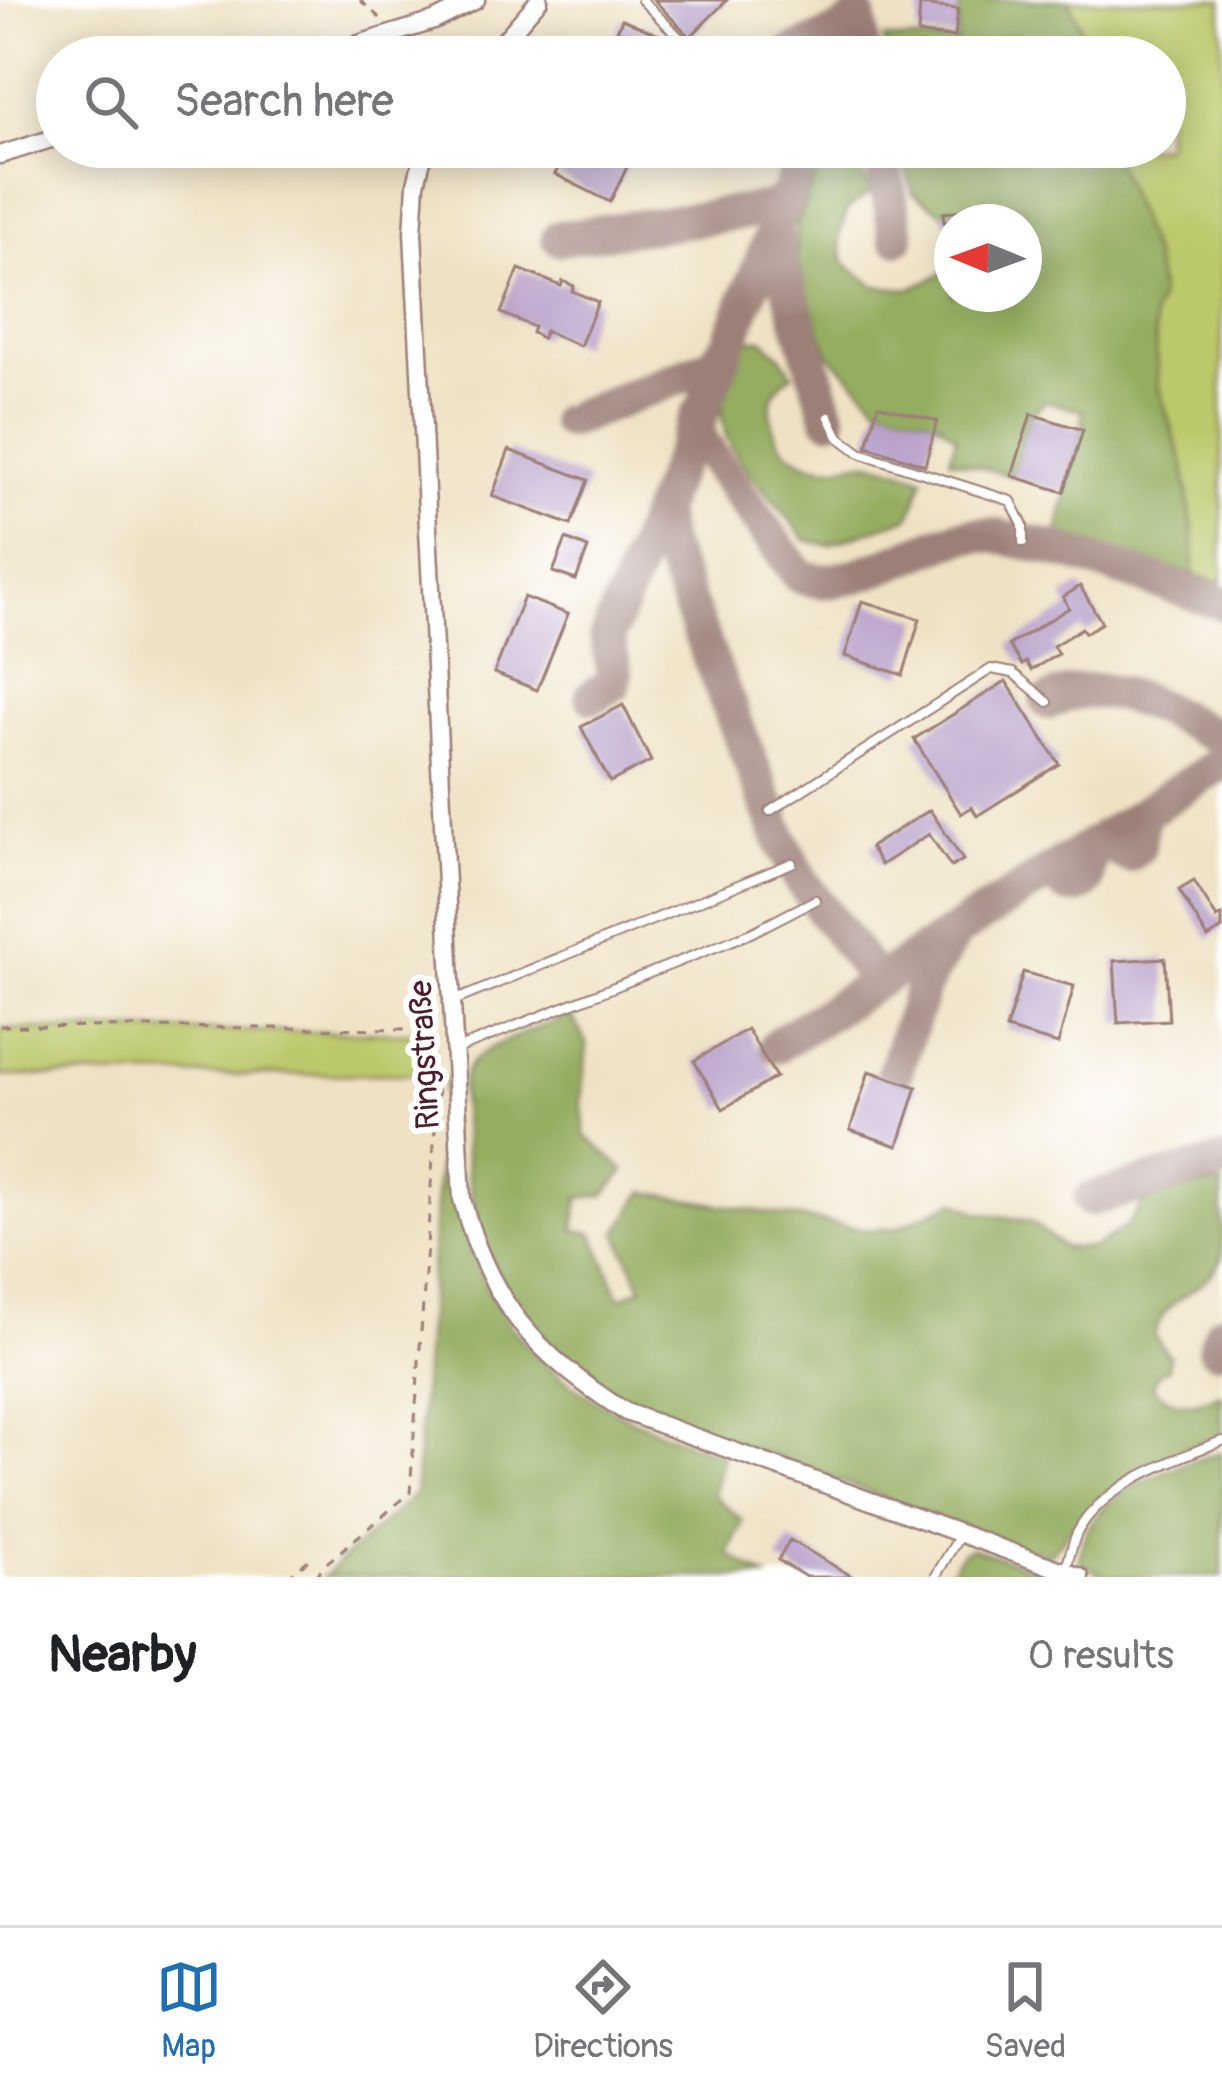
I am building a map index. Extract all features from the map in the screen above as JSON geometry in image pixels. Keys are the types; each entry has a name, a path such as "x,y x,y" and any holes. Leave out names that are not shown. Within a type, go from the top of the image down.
{"street":[{"path":"382,36 434,21 476,0"},
{"path":"508,36 539,0"},
{"path":"0,155 36,144"},
{"name":"Ringstraße","path":"420,168 413,233 450,1003 447,1053 462,1199 472,1239 507,1308 536,1345 567,1374 626,1412 1072,1574"}],"lane":[{"path":"642,0 678,36"},
{"path":"829,417 839,437 860,453 1012,501 1023,526 1023,542"},
{"path":"770,811 991,669 1013,673 1048,702"},
{"path":"450,1003 792,863"},
{"path":"447,1053 751,933 815,900"},
{"path":"1072,1574 1077,1534 1096,1508 1126,1486 1222,1441"},
{"path":"935,1577 961,1534"}],"path":[{"path":"360,0 395,32"},
{"path":"0,1026 412,1029"},
{"path":"316,1577 410,1493 447,1053"},
{"path":"287,1577 311,1558"}],"green space":[{"path":"906,0 1068,0 1081,36 957,36 960,4"},
{"path":"1068,0 1222,0 1222,582 1193,575 1194,541 1184,466 1159,390 1153,315 1115,168 1186,168 1186,36 1081,36"},
{"path":"819,168 858,168 871,192 847,209 839,237 844,263 875,286 908,289 934,278 934,312 1042,312 1042,204 934,207 913,193 906,168 1118,168 1153,256 1160,296 1153,315 1159,390 1184,466 1194,541 1193,575 1058,535 1083,411 1046,401 1031,414 1012,476 950,459 956,436 937,421 878,405 829,354 797,266 797,225"},
{"path":"762,339 793,375 779,386 772,400 773,425 782,445 798,459 820,466 868,462 924,478 910,517 828,545 805,540 745,467 723,423 725,391 743,340"},
{"path":"571,1015 587,1045 581,1098 585,1135 625,1171 604,1195 579,1198 574,1230 593,1233 620,1298 642,1288 617,1233 644,1192 870,1230 897,1228 955,1201 979,1213 1030,1221 1064,1248 1093,1248 1127,1226 1143,1203 1179,1190 1222,1184 1222,1258 1159,1322 1154,1336 1170,1357 1153,1388 1186,1403 1222,1394 1222,1435 1145,1466 1095,1501 1050,1554 1014,1546 636,1406 562,1353 510,1295 478,1224 469,1181 462,1096 467,1070 491,1048"},
{"path":"0,1029 434,1033 432,1074 0,1076"},
{"path":"445,1076 462,1222 479,1271 501,1312 559,1375 594,1399 633,1420 723,1455 713,1495 743,1521 728,1554 766,1577 323,1577 415,1494"},
{"path":"1222,1452 1222,1577 1107,1577 1080,1563 1083,1540 1093,1520 1110,1503 1153,1476"},
{"path":"971,1548 1061,1577 947,1577 962,1553"}],"building":[{"path":"654,0 727,0 691,36"},
{"path":"920,5 958,9 955,36 918,34"},
{"path":"622,19 662,36 615,36"},
{"path":"558,168 627,168 610,202 555,174"},
{"path":"519,269 561,286 563,281 574,286 572,291 598,302 580,346 545,331 542,338 532,333 534,327 501,313"},
{"path":"878,405 937,421 925,465 867,446"},
{"path":"1031,414 1083,430 1064,492 1012,476"},
{"path":"509,450 588,480 571,525 492,496"},
{"path":"566,539 588,548 576,580 553,572"},
{"path":"1080,586 1102,623 1085,633 1082,628 1053,646 1058,654 1031,670 1026,662 1022,665 1009,645 1069,608 1063,597"},
{"path":"524,597 568,614 537,690 494,673"},
{"path":"862,601 920,619 903,675 845,656"},
{"path":"1006,681 1059,764 977,816 972,807 961,814 914,739"},
{"path":"623,705 651,761 610,782 581,727"},
{"path":"930,810 963,860 951,867 929,834 881,865 870,847"},
{"path":"1194,881 1217,918 1222,915 1222,929 1208,938 1179,890"},
{"path":"1165,958 1169,1020 1118,1023 1114,961"},
{"path":"1023,972 1074,986 1058,1044 1006,1029"},
{"path":"747,1029 776,1077 723,1109 694,1061"},
{"path":"869,1071 917,1087 898,1146 850,1130"},
{"path":"790,1540 853,1577 806,1577 778,1560"}],"taxiway":[{"path":"832,36 859,18 861,36"},
{"path":"799,168 696,427 703,445 798,574 814,580 856,576 945,541 986,535 1052,548 1222,603"},
{"path":"884,168 897,237"},
{"path":"559,238 774,208 787,197"},
{"path":"775,225 779,255 829,417"},
{"path":"567,421 713,364 724,350"},
{"path":"593,696 613,684 607,637 698,414"},
{"path":"659,511 665,544 784,847 802,882 876,981"},
{"path":"1048,702 1092,691 1115,693 1222,739"},
{"path":"777,1045 1222,763"},
{"path":"1119,828 1112,836 1112,847 1128,855 1138,847 1141,824"},
{"path":"1063,863 1061,881 1076,887 1086,881 1090,854"},
{"path":"893,1077 924,983 951,939"},
{"path":"1091,1199 1222,1163"},
{"path":"1215,1348 1222,1331"}]}
